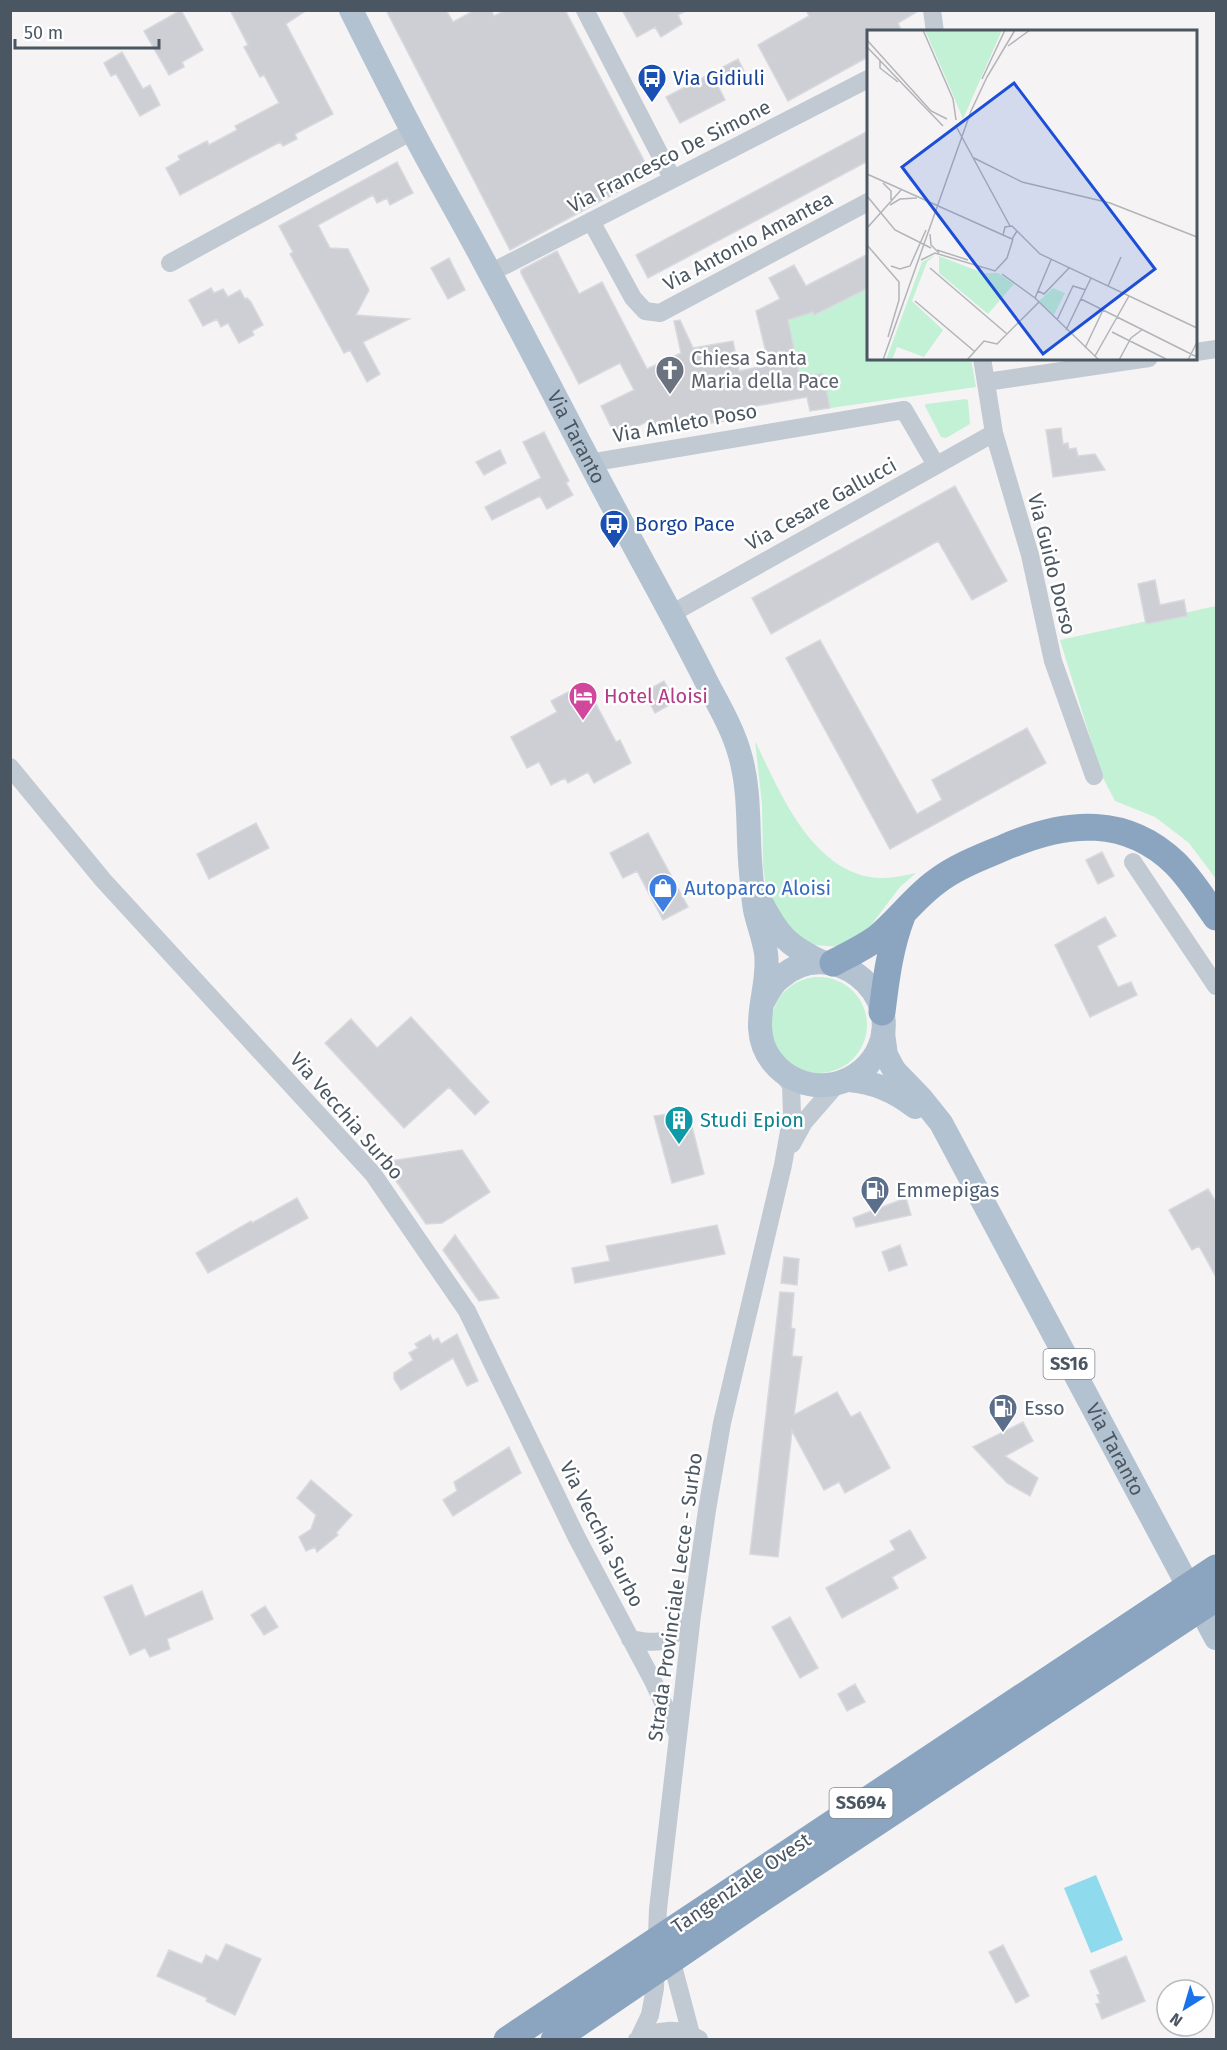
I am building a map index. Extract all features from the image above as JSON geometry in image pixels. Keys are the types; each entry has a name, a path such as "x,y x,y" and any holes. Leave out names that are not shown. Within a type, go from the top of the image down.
{"highway":[{"path":"827,963 877,938 919,895 939,879 975,859 1030,836 1064,828 1094,826 1128,833 1158,849 1176,864 1216,918"},
{"path":"882,1021 890,957 903,912"},
{"name":"Tangenziale Ovest","path":"507,2040 1216,1568"},
{"name":"Tangenziale Ovest","path":"554,2040 784,1884 1216,1598"}],"main road":[{"name":"Via Taranto","path":"351,10 412,131 671,614 740,753 747,804 755,908 766,954 767,975 759,1018 761,1042 768,1057 779,1070 801,1083 825,1086 843,1082 867,1081 900,1095 936,1128 964,1167"},
{"name":"Via Taranto","path":"752,879 765,911 782,936 797,950 854,972 874,992 882,1021 886,1055 894,1070 941,1123 1216,1638"},
{"path":"763,1002 772,986 791,969 810,963 827,963"},
{"path":"843,1082 864,1069 876,1054 882,1021"}],"street":[{"path":"585,10 672,178"},
{"path":"932,10 935,30"},
{"name":"Via Francesco De Simone","path":"490,273 867,80"},
{"path":"170,263 412,131"},
{"name":"Via Antonio Amantea","path":"591,221 633,298 645,311 660,313 867,203"},
{"path":"1197,352 1216,349"},
{"name":"Via Guido Dorso","path":"982,360 994,433 1030,555 1053,661 1094,776"},
{"path":"986,382 1135,360"},
{"name":"Via Amleto Poso","path":"589,463 755,433 904,410 936,465"},
{"name":"Via Cesare Gallucci","path":"671,614 994,433"},
{"name":"Via Vecchia Surbo","path":"10,767 103,880 373,1174 467,1311 577,1538 678,1735"},
{"path":"1133,862 1216,987"},
{"name":"Strada Provinciale Lecce - Surbo","path":"638,2039 650,2015 655,1988 658,1909 692,1615 722,1423 783,1165 792,1114 791,1085 779,1070"},
{"name":"Strada Provinciale Lecce - Surbo","path":"783,1165 804,1122 843,1082"},
{"name":"Via Vecchia Surbo","path":"630,1639 651,1643 671,1638 692,1615"},
{"path":"658,1909 696,2037"},
{"path":"638,2039 656,2032 673,2030 696,2037"}],"green space":[{"path":"867,255 867,360 971,360 976,387 810,411 807,397 804,397 778,333 762,337 756,311"},
{"path":"968,400 970,424 946,438 941,437 926,404"},
{"path":"1216,606 1216,879 1189,843 1155,817 1115,801 1102,776 1060,640"},
{"path":"755,741 786,803 813,842 830,858 849,870 870,877 888,878 916,873 900,887 865,933 842,947 813,945 800,941 770,904 763,865 762,804"},
{"path":"819,977 837,981 853,991 863,1007 867,1025 863,1043 853,1059 837,1069 819,1073 801,1069 785,1059 775,1043 771,1025 775,1007 785,991 801,981"}],"water":[{"path":"1096,1875 1123,1940 1091,1953 1064,1888"}],"building":[{"path":"181,10 203,50 182,62 184,67 169,75 144,31"},
{"path":"230,10 307,10 286,24 333,114 295,134 297,139 283,146 280,142 180,195 166,168 180,160 178,156 207,141 209,145 237,130 235,126 279,103 264,75 260,77 244,47 248,45"},
{"path":"386,10 446,10 453,22 475,10 491,10 494,16 506,10 565,10 651,174 510,250"},
{"path":"622,10 687,10 678,15 682,24 661,37 655,27 637,37"},
{"path":"806,10 920,10 898,23 901,30 867,30 867,58 788,101 758,45 809,16"},
{"path":"122,52 143,89 150,85 160,105 140,116 116,74 111,76 104,63"},
{"path":"738,59 744,71 718,86 725,100 680,123 666,97"},
{"path":"867,132 867,162 648,278 636,255"},
{"path":"397,162 413,193 390,205 387,198 377,203 373,195 318,225 330,248 348,249 369,290 356,315 409,319 363,342 380,374 367,382 350,350 344,353 290,254 293,252 279,226"},
{"path":"557,251 579,294 602,282 647,369 681,353 674,321 680,320 693,348 733,341 739,371 769,365 756,311 780,299 769,278 794,265 806,286 867,255 867,288 814,315 813,312 788,320 800,377 823,373 830,408 810,411 807,397 722,412 724,421 683,428 681,421 657,433 652,419 616,437 601,406 634,390 620,363 579,384 521,270"},
{"path":"449,258 465,290 448,299 431,268"},
{"path":"211,288 214,293 223,289 228,297 240,290 245,299 251,302 263,325 252,331 254,335 239,343 228,323 221,327 217,319 203,326 189,300"},
{"path":"1061,428 1063,444 1068,443 1069,449 1076,448 1078,456 1095,454 1105,470 1053,477 1046,430"},
{"path":"544,432 569,481 566,483 573,495 547,509 540,496 492,520 485,507 541,478 523,442"},
{"path":"500,450 506,463 484,475 476,462"},
{"path":"955,486 1007,581 972,600 938,541 771,634 752,598"},
{"path":"1155,580 1160,605 1184,600 1187,616 1146,624 1138,584"},
{"path":"820,640 917,814 942,800 932,780 1027,728 1046,763 890,849 786,658"},
{"path":"664,681 675,702 655,713 644,692"},
{"path":"585,683 616,742 620,740 631,763 594,783 588,772 568,783 565,778 551,785 539,762 527,768 511,737 557,712 551,701"},
{"path":"256,823 269,848 209,879 197,854"},
{"path":"648,833 688,907 663,920 637,871 623,878 610,853"},
{"path":"1102,852 1114,876 1098,884 1086,860"},
{"path":"1105,917 1116,936 1097,946 1118,987 1131,982 1137,995 1090,1017 1055,945"},
{"path":"411,1017 489,1102 475,1115 449,1087 404,1128 325,1043 351,1019 377,1048"},
{"name":"Studi Epion","path":"688,1111 704,1174 672,1183 654,1116"},
{"path":"462,1150 490,1192 442,1223 426,1224 383,1162"},
{"path":"1208,1189 1216,1202 1216,1277 1199,1246 1192,1250 1169,1210"},
{"path":"297,1198 308,1218 208,1273 196,1253"},
{"path":"906,1198 911,1215 856,1227 853,1218"},
{"path":"717,1225 725,1254 575,1283 572,1268 610,1261 606,1246"},
{"path":"455,1235 499,1298 479,1301 443,1250"},
{"path":"900,1245 907,1265 889,1271 882,1252"},
{"path":"784,1257 799,1259 797,1285 781,1283"},
{"path":"780,1292 794,1293 791,1328 795,1329 792,1356 802,1357 794,1415 837,1392 851,1417 860,1412 890,1468 845,1493 839,1482 824,1490 792,1431 778,1557 750,1554"},
{"path":"457,1334 478,1381 467,1386 453,1358 401,1390 394,1379 394,1373 413,1360 409,1353 418,1348 415,1344 430,1335 433,1341 438,1338 441,1344"},
{"path":"1023,1422 1033,1441 1005,1456 1038,1478 1030,1496 1007,1483 973,1447"},
{"path":"509,1447 521,1473 453,1516 443,1500 457,1491 454,1482"},
{"path":"311,1480 352,1515 336,1533 338,1535 317,1552 315,1547 306,1551 299,1537 311,1529 316,1515 297,1498"},
{"path":"910,1530 926,1558 892,1577 898,1588 842,1618 826,1588 895,1550 890,1541"},
{"path":"132,1585 145,1617 202,1591 213,1619 167,1639 170,1649 150,1657 145,1648 130,1655 104,1597"},
{"path":"265,1606 278,1627 264,1635 251,1615"},
{"path":"790,1617 818,1668 800,1678 772,1627"},
{"path":"855,1684 865,1702 847,1711 838,1694"},
{"path":"226,1944 261,1959 235,2015 206,2001 207,1998 157,1976 169,1950 202,1964 206,1955 218,1961"},
{"path":"1003,1945 1029,1996 1016,2003 989,1952"},
{"path":"1126,1956 1145,2001 1102,2019 1096,2004 1100,2003 1097,1995 1100,1994 1090,1971"}],"place":[{"name":"Via Gidiuli","path":"652,104"},
{"name":"Chiesa Santa Maria della Pace","path":"670,396"},
{"name":"Borgo Pace","path":"614,550"},
{"name":"Hotel Aloisi","path":"583,722"},
{"name":"Autoparco Aloisi","path":"663,914"},
{"name":"Studi Epion","path":"679,1146"},
{"name":"Emmepigas","path":"875,1216"},
{"name":"Esso","path":"1003,1434"}]}
